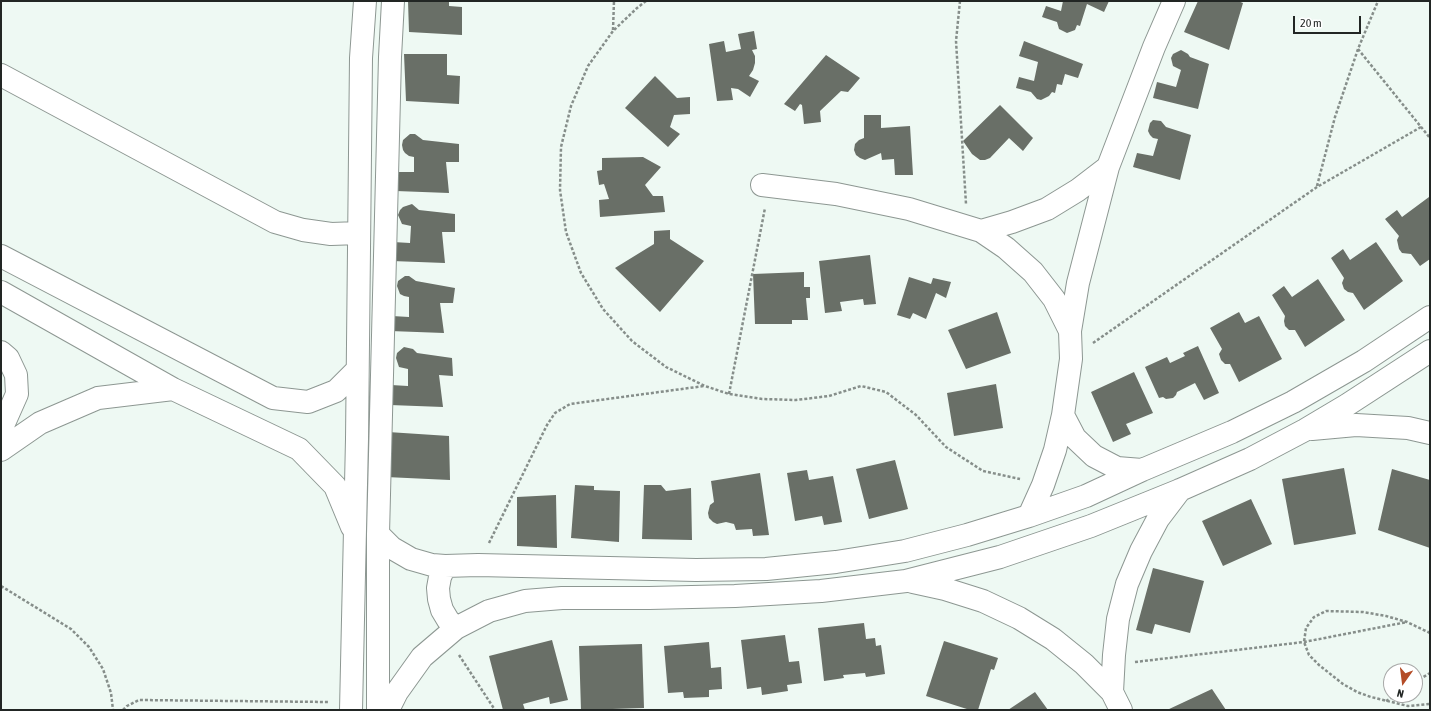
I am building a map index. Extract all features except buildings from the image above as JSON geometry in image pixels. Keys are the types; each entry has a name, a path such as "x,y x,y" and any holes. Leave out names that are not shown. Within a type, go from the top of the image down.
{"street":[{"path":"351,706 355,534 361,58 365,1"},
{"path":"378,710 378,534 390,57 393,1"},
{"path":"1029,516 1043,484 1055,450 1063,415 1071,359 1070,331 1078,283 1108,167 1154,47 1174,1"},
{"path":"361,58 390,57"},
{"path":"1,75 275,222 302,230 331,234 359,233"},
{"path":"974,229 1012,222 1046,209 1078,190 1108,167"},
{"path":"766,185 836,194 895,206 974,229 1006,248 1033,272 1054,300 1070,331"},
{"path":"1,256 273,398 308,402 336,391 357,370"},
{"path":"20,302 36,274"},
{"path":"1,292 173,389 299,450 335,486 355,534"},
{"path":"378,534 392,548 411,559 432,565 445,566 478,565 696,570 766,569 836,562 905,551 968,535 1086,496 1142,470 1232,432 1293,402 1364,361 1430,317"},
{"path":"388,710 397,692 422,657 451,632 489,611 525,601 562,598 735,596 821,591 906,581 1000,557 1091,526 1180,490 1250,459 1305,430 1347,405 1430,351"},
{"path":"1,352 8,358 16,375 17,394 1,430"},
{"path":"1,450 40,423 98,398 173,389"},
{"path":"1063,415 1075,438 1094,456 1117,468 1142,470"},
{"path":"1305,430 1356,425 1408,428 1430,433"},
{"path":"1232,432 1250,459"},
{"path":"1116,701 1113,665 1118,619 1128,584 1141,551 1158,519 1180,490"},
{"path":"905,551 906,581"},
{"path":"445,566 440,576 438,588 442,610 448,620 451,632"},
{"path":"906,581 945,588 983,601 1019,618 1053,639 1084,664 1116,701"}],"path":[{"path":"613,31 614,1"},
{"path":"646,1 613,31 588,66 571,106 561,147 560,190 566,232 581,273 603,309 632,341 654,358 666,367 705,386 729,394 762,400 796,400 829,396 861,386 886,392 916,415 946,447 984,471 1043,484"},
{"path":"960,1 956,41 974,229"},
{"path":"1317,187 1335,117 1358,49 1378,1"},
{"path":"1358,49 1430,138"},
{"path":"1071,359 1317,187 1421,127"},
{"path":"729,394 766,185"},
{"path":"478,565 554,413 570,404 705,386"},
{"path":"1,586 71,629 89,647 103,669 111,693 113,710"},
{"path":"1383,700 1357,692 1330,675 1309,655 1304,642 1306,628 1314,617 1326,611 1363,612 1408,622 1430,633"},
{"path":"1113,665 1304,642 1408,622"},
{"path":"451,632 495,710"},
{"path":"123,710 127,706 139,700 351,706"},
{"path":"1395,703 1408,706 1430,704"},
{"path":"1408,706 1412,710"}]}
